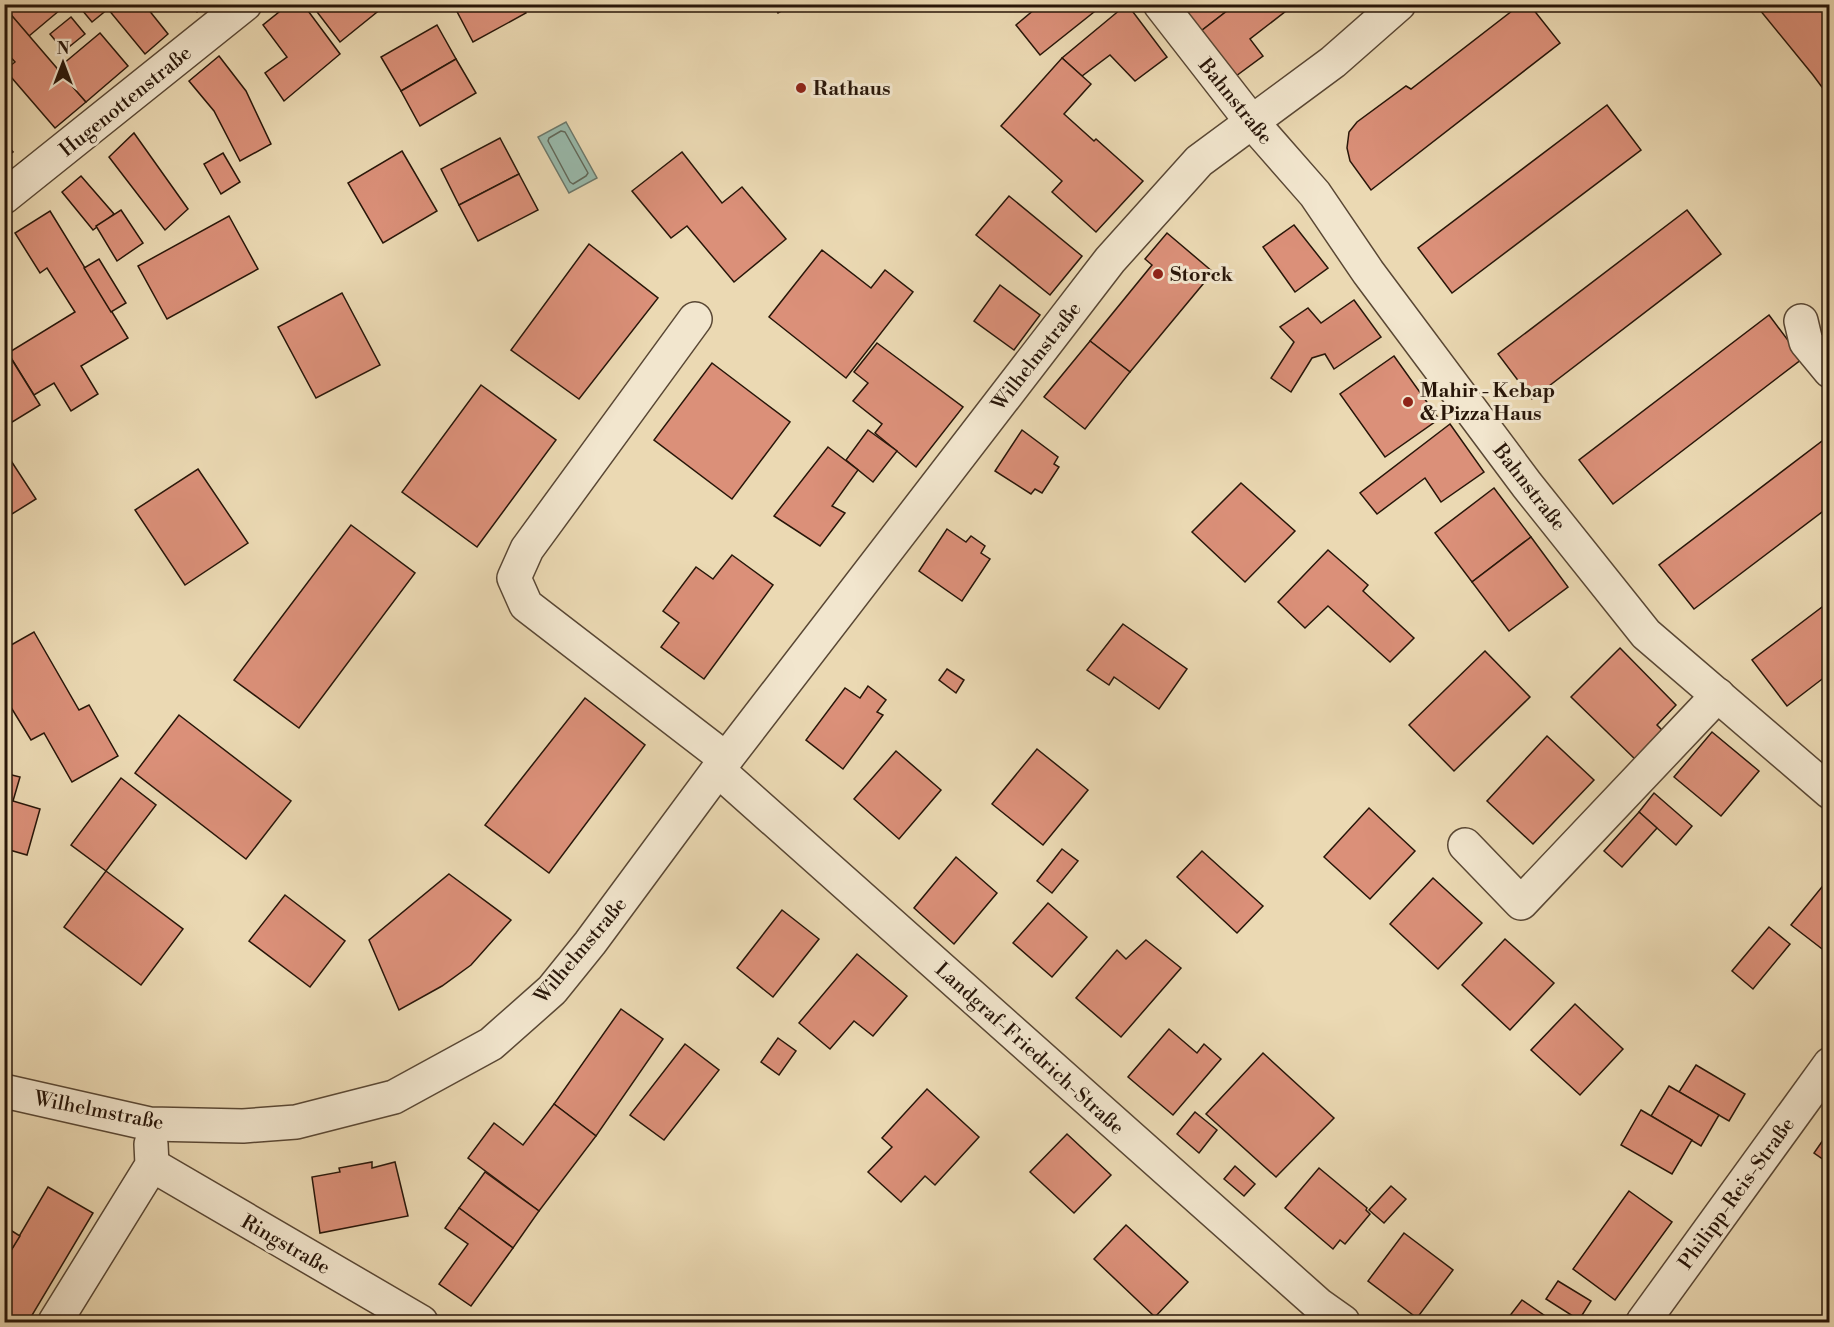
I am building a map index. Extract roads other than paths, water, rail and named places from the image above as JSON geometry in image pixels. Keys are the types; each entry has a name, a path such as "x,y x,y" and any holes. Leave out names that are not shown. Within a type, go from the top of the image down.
{"street":[{"name":"Hugenottenstraße","path":"4,197 245,4"},
{"name":"Bahnstraße","path":"1160,4 1251,121 1315,194 1368,272 1520,476 1646,634 1830,792"},
{"name":"Wilhelmstraße","path":"4,1091 150,1124 243,1126 296,1122 394,1097 491,1044 552,990 590,943 722,765 1110,260 1198,161 1333,62 1399,4"},
{"path":"695,320 527,549 514,578 526,605 722,765"},
{"path":"1800,321 1806,342 1830,371"},
{"path":"1465,845 1521,903 1718,695"},
{"name":"Landgraf-Friedrich-Straße","path":"722,765 1319,1305 1343,1323"},
{"name":"Philipp-Reis-Straße","path":"1643,1323 1830,1064"},
{"path":"55,1323 152,1165 150,1124"},
{"name":"Ringstraße","path":"152,1165 421,1323"}],"water":[{"path":"566,122 597,178 569,193 538,137"}],"place":[{"name":"Rathaus","path":"801,88"},
{"name":"Storck","path":"1158,274"},
{"name":"Mahir - Kebap & Pizza Haus","path":"1408,402"}]}
